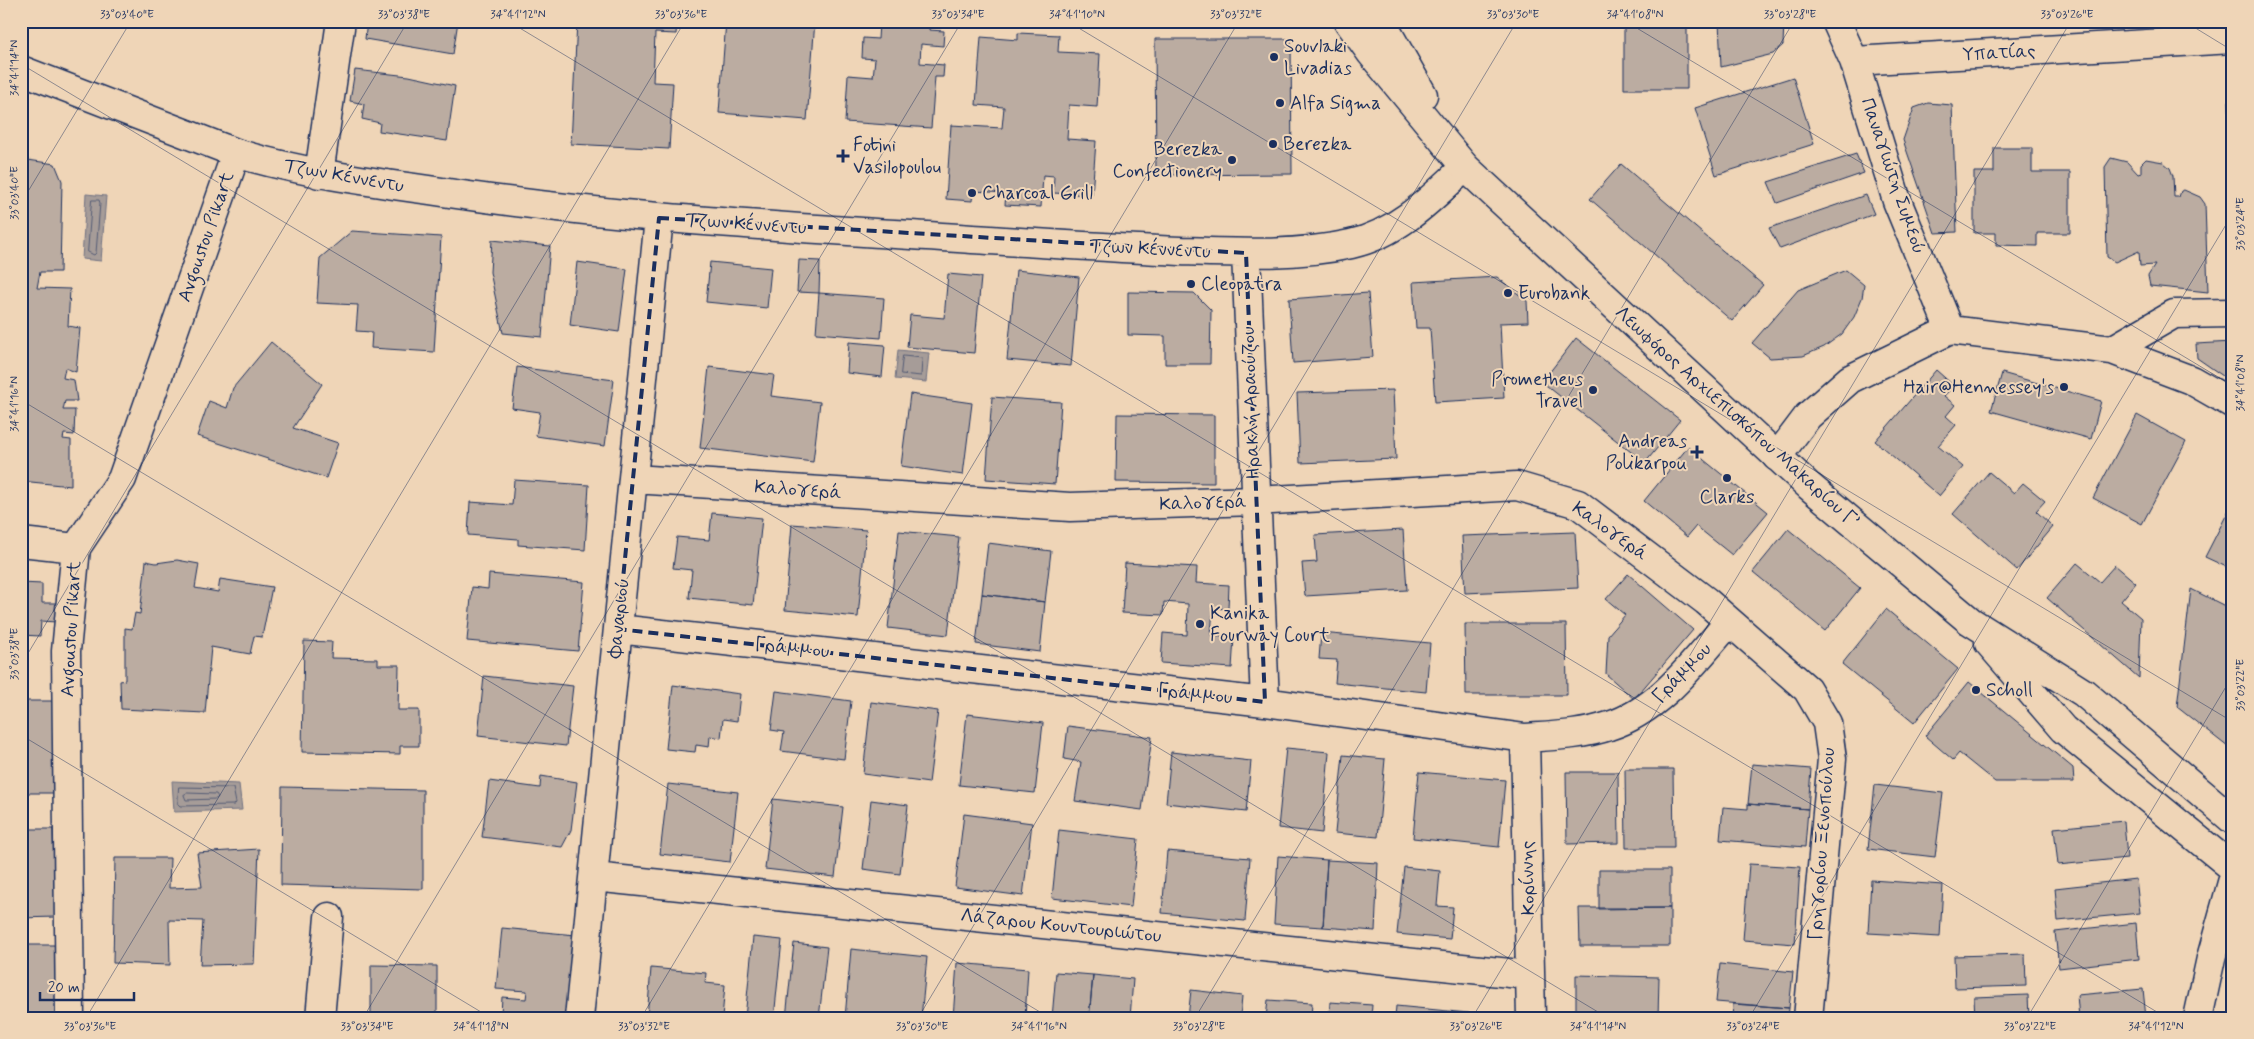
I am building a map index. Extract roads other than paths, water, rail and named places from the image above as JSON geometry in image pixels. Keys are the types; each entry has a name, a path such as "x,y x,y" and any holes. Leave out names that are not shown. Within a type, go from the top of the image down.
{"street":[{"path":"319,174 341,21"},
{"name":"Λεωφόρος Αρχιεπισκόπου Μακαρίου Γ’","path":"1348,21 1371,53 1466,167 1777,457 1970,621 2084,693 2233,820"},
{"name":"Λεωφόρος Αρχιεπισκόπου Μακαρίου Γ’","path":"1381,21 1466,167"},
{"name":"Παναγιώτη Συμεού","path":"1836,21 1854,62 1897,201 1950,330"},
{"name":"Υπατίας","path":"1854,62 2233,39"},
{"name":"Τζων Κέννεντυ","path":"21,70 236,153 272,164 319,174 482,199 659,218 1246,254 1353,243 1390,229 1423,206 1466,167"},
{"name":"Avgoustou Pikart","path":"70,1018 66,651 76,548 122,479 236,153"},
{"name":"Φαναριού","path":"580,1018 659,218"},
{"name":"Ηρακλή Αραούζου","path":"1246,254 1264,702"},
{"path":"2112,350 2174,314 2233,313"},
{"path":"1777,457 1808,416 1850,379 1950,330 2112,350 2191,380 2233,404"},
{"name":"Καλογερά","path":"634,479 1070,507 1255,502 1517,486 1578,504 1706,600 1729,622"},
{"path":"21,542 76,548"},
{"name":"Λεωφόρος Αρχιεπισκόπου Μακαρίου Γ’","path":"1970,621 2063,729 2233,868"},
{"name":"Γράμμου","path":"618,629 1264,702 1525,738 1567,734 1610,726 1654,703 1694,663 1729,622"},
{"name":"Γρηγορίου Ξενοπούλου","path":"1729,622 1807,689 1827,723 1832,759 1808,1018"},
{"name":"Κορίννης","path":"1525,738 1531,1018"},
{"name":"Λάζαρου Κουντουριώτου","path":"594,877 1529,974"},
{"path":"2198,1018 2211,958 2233,879"},
{"path":"320,1018 329,917"}],"water":[{"path":"86,194 106,196 101,261 82,259"},
{"path":"898,350 929,353 926,382 895,379"},
{"path":"172,781 239,784 242,810 174,812"}],"place":[{"name":"Souvlaki Livadias","path":"1274,57"},
{"name":"Alfa Sigma","path":"1280,103"},
{"name":"Berezka","path":"1273,144"},
{"name":"Fotini Vasilopoulou","path":"843,156"},
{"name":"Berezka Confectionery","path":"1232,160"},
{"name":"Charcoal Grill","path":"972,193"},
{"name":"Cleopatra","path":"1191,284"},
{"name":"Eurobank","path":"1508,293"},
{"name":"Hair@Hennessey's","path":"2064,387"},
{"name":"Prometheus Travel","path":"1593,390"},
{"name":"Andreas Polikarpou","path":"1697,452"},
{"name":"Clarks","path":"1727,478"},
{"name":"Kanika Fourway Court","path":"1200,624"},
{"name":"Scholl","path":"1976,690"}]}
